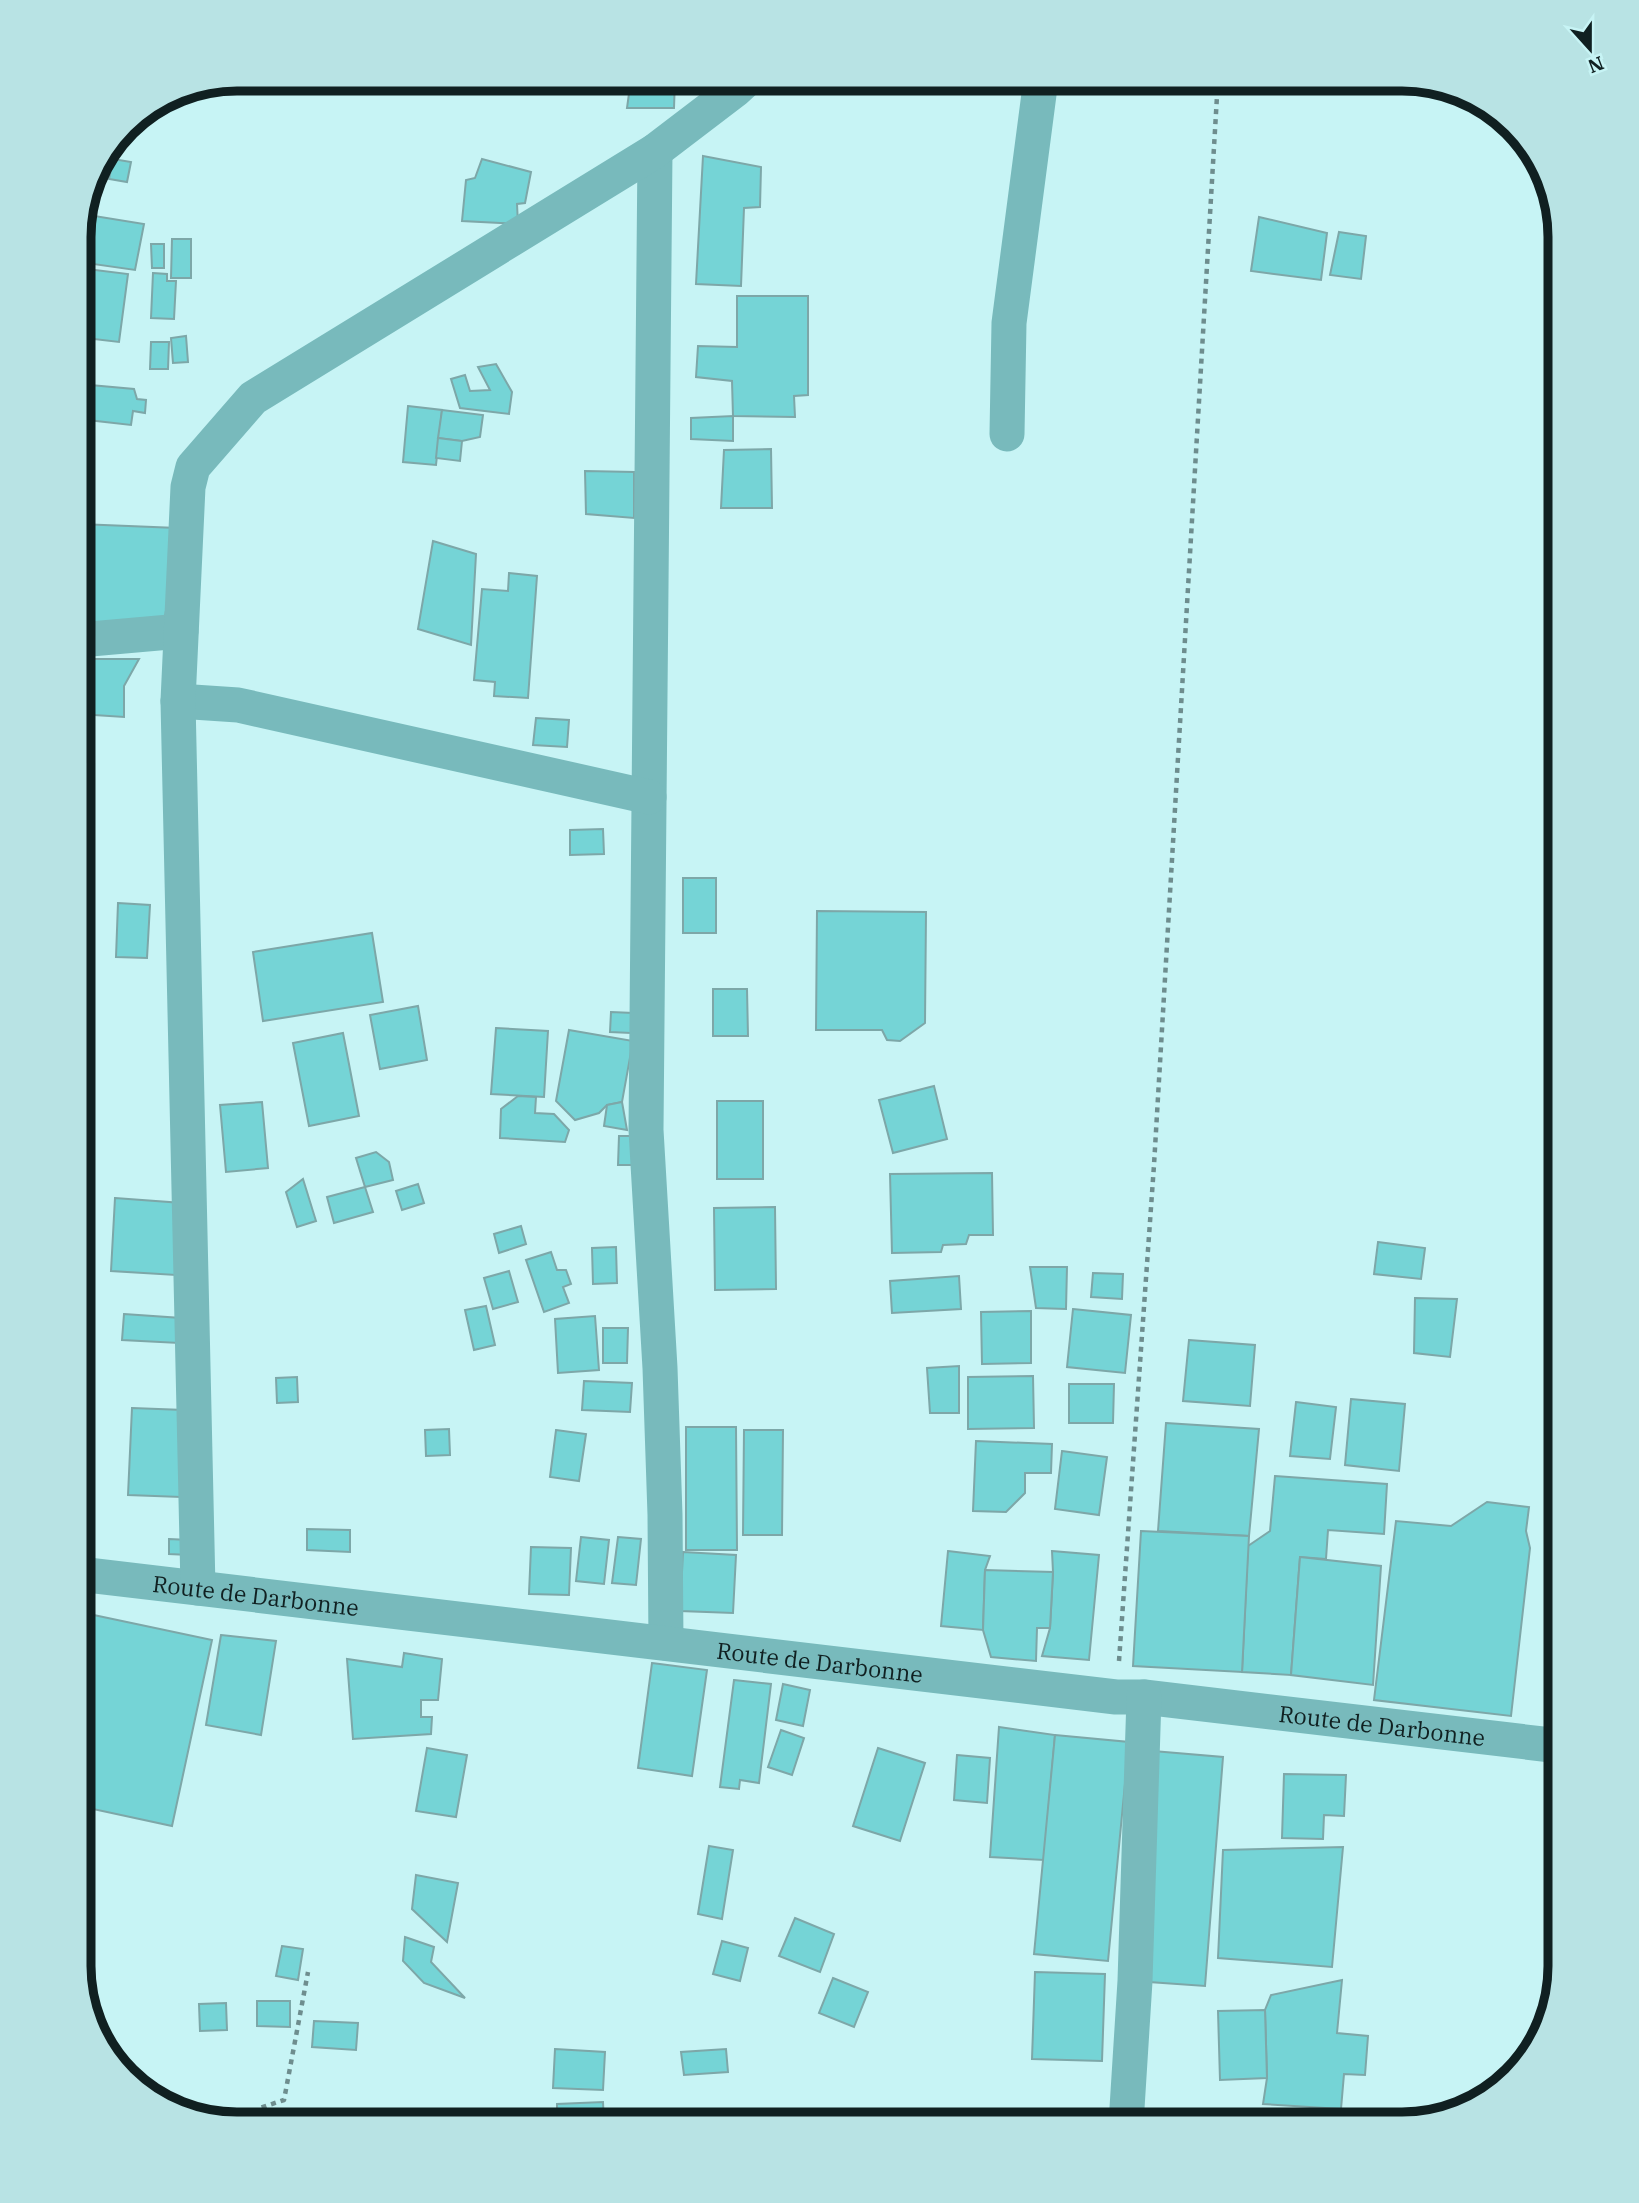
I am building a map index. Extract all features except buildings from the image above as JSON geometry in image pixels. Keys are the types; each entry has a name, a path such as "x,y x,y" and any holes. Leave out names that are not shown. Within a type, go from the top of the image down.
{"street":[{"path":"198,1588 178,701 188,487 193,467 253,398 655,151 734,91"},
{"path":"1007,434 1009,323 1039,91"},
{"path":"655,151 646,1130 660,1368 666,1643"},
{"path":"91,639 181,631"},
{"path":"178,701 238,705 649,797"},
{"name":"Route de Darbonne","path":"91,1575 1548,1745"},
{"path":"1127,2112 1135,1982 1130,1697"}],"path":[{"path":"1130,1697 1154,1165 1217,91"},
{"path":"258,2112 260,2108 284,2100 308,1972"}]}
